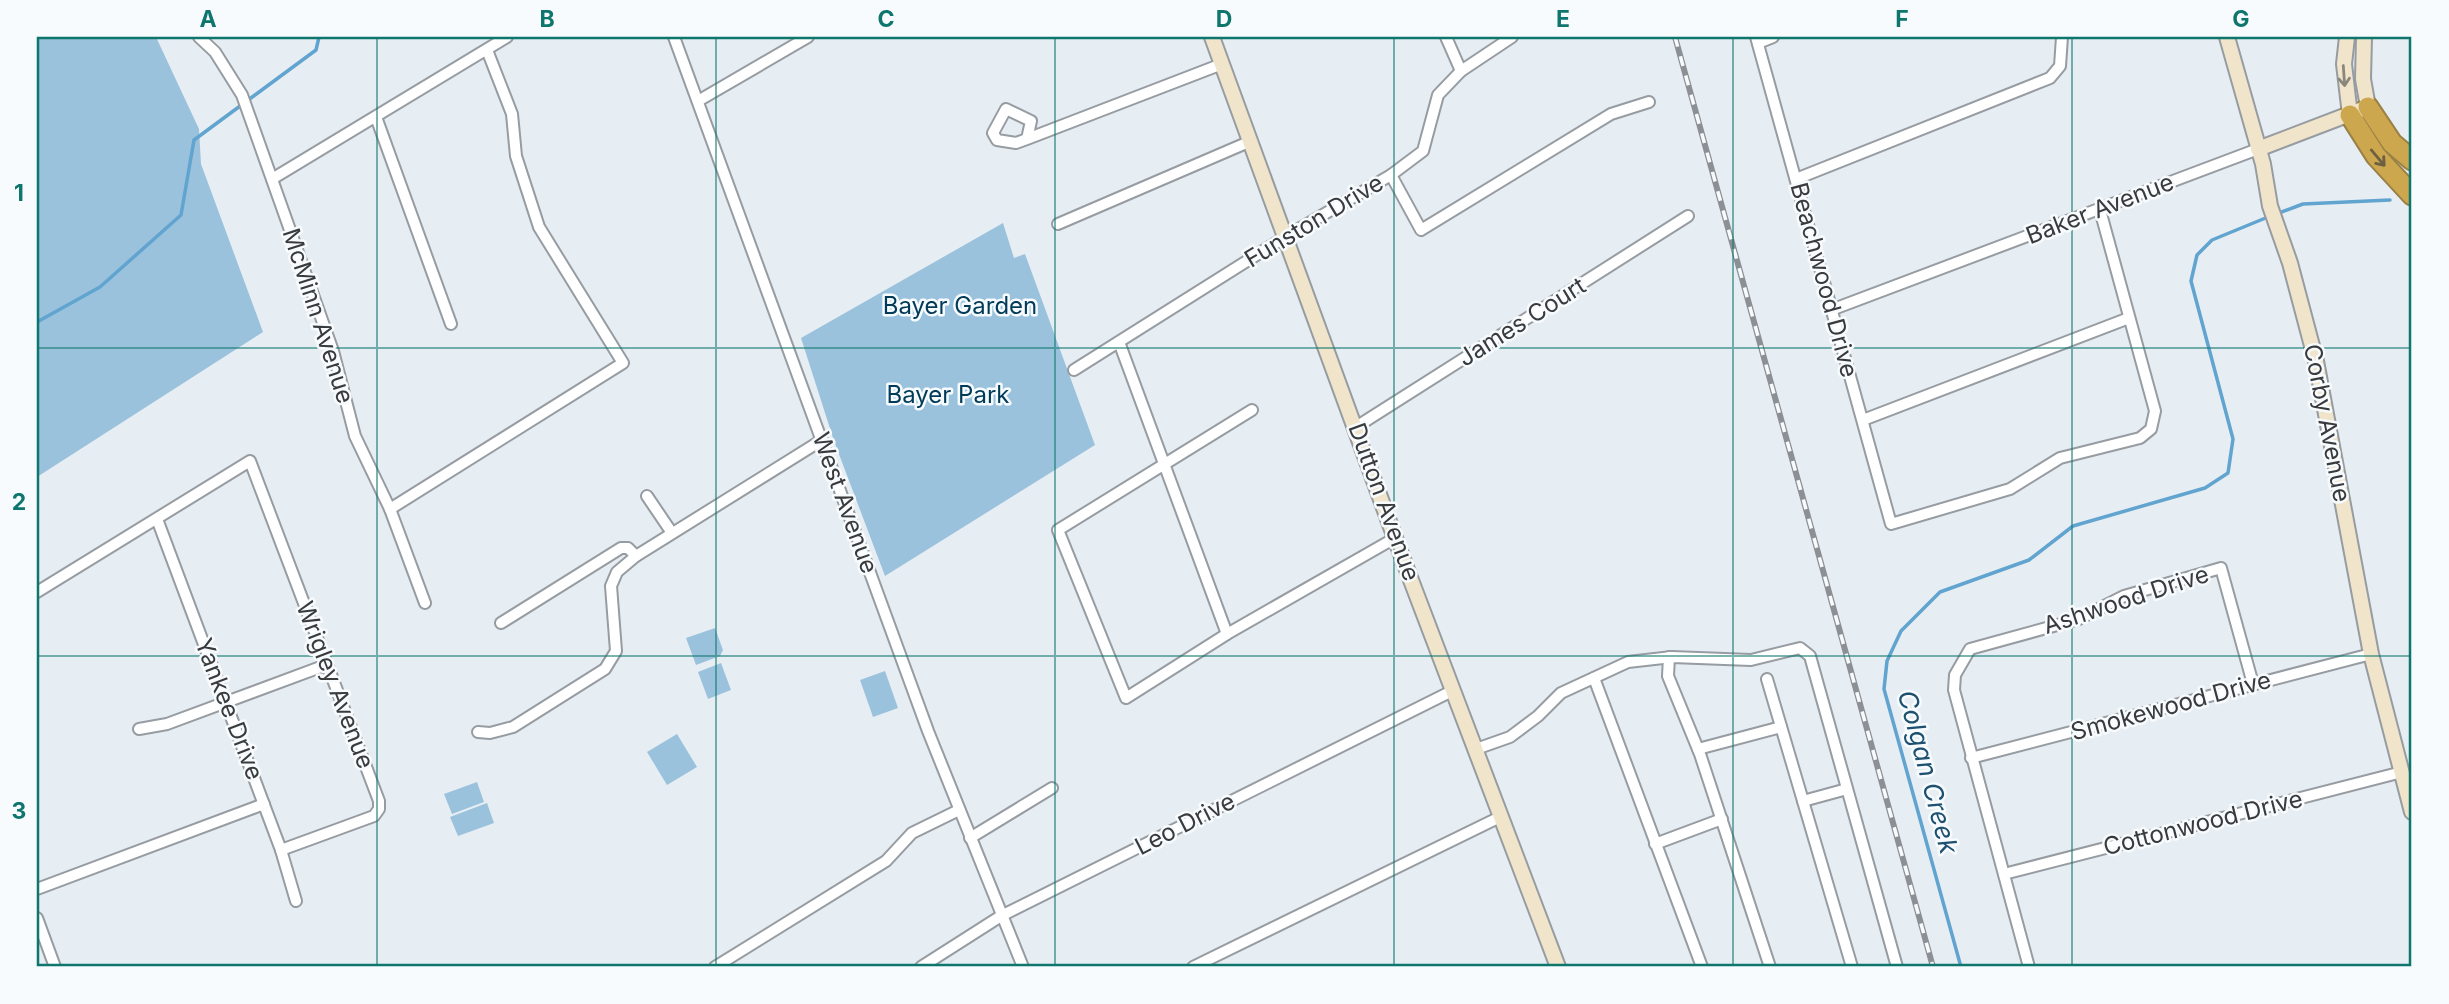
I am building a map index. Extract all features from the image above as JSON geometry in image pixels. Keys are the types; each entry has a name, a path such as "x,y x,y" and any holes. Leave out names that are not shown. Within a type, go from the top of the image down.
{"highway":[{"path":"2368,107 2392,143 2412,160"},
{"path":"2350,115 2376,156 2412,195"}],"main road":[{"name":"Dutton Avenue","path":"1212,37 1395,538 1558,967"},
{"name":"Corby Avenue","path":"2227,37 2258,149 2270,206 2290,263 2330,419 2371,654 2412,812"},
{"path":"2347,37 2344,64 2350,115"},
{"path":"2364,37 2363,79 2368,107"},
{"name":"Baker Avenue","path":"2258,149 2368,107"}],"street":[{"name":"McMinn Avenue","path":"199,37 215,52 242,95 333,351 352,429 390,509 425,603"},
{"path":"272,179 507,37"},
{"name":"West Avenue","path":"674,37 958,810 1023,967"},
{"path":"698,101 808,37"},
{"path":"1446,37 1461,71"},
{"name":"Funston Drive","path":"1074,370 1285,237 1391,175 1423,152 1438,95 1461,71 1511,37"},
{"path":"1757,40 1773,37"},
{"path":"1796,179 2050,78 2060,66 2062,37"},
{"name":"Beachwood Drive","path":"1757,40 1891,524 2010,489 2060,458 2140,438 2151,429 2155,411 2129,318"},
{"path":"390,509 623,363 539,227 516,156 512,114 487,50"},
{"path":"1027,139 1222,64"},
{"path":"1391,175 1421,230 1611,114 1649,102"},
{"path":"376,117 451,324"},
{"path":"1058,224 1251,141"},
{"name":"Baker Avenue","path":"1831,310 2258,149"},
{"path":"1863,420 2129,318 2100,210"},
{"name":"James Court","path":"1356,427 1688,216"},
{"path":"1119,342 1227,634"},
{"path":"1252,410 1058,530 1126,698 1227,634 1395,538"},
{"path":"478,732 490,733 513,726 605,669 616,651 611,586 617,572 636,556 822,440"},
{"name":"Wrigley Avenue","path":"157,519 250,461 376,793 379,809 365,820 281,850"},
{"path":"647,496 672,533"},
{"path":"37,592 157,519"},
{"name":"Yankee Drive","path":"157,519 281,850 296,901"},
{"path":"501,623 621,548 628,548 636,556"},
{"name":"Ashwood Drive","path":"1971,758 1954,690 1955,675 1970,649 1984,642 2079,620 2124,596 2221,568 2253,684"},
{"path":"1476,749 1510,737 1538,716 1561,693 1628,662 1669,657 1751,660 1803,649 1810,656 1897,967"},
{"name":"Smokewood Drive","path":"1971,758 2371,654"},
{"path":"1669,657 1668,676 1698,749 1770,965 1756,967"},
{"path":"139,729 167,724 326,665"},
{"path":"1594,678 1702,967"},
{"path":"1767,679 1852,967"},
{"name":"Leo Drive","path":"921,967 1001,916 1454,690"},
{"path":"1698,749 1781,727"},
{"path":"1971,758 2029,967"},
{"name":"Cottonwood Drive","path":"2004,874 2402,772"},
{"path":"970,838 1052,789"},
{"path":"1803,801 1847,789"},
{"path":"37,889 264,804"},
{"path":"715,967 886,861 912,833 958,810"},
{"path":"1193,967 1500,817"},
{"path":"1655,844 1722,819"},
{"path":"37,918 55,967"}],"green space":[{"path":"37,37 156,37 199,129 201,164 263,332 37,477"},
{"name":"Bayer Park","path":"1003,223 1014,258 1025,254 1095,445 885,576 834,441 801,338"},
{"path":"715,628 723,650 720,656 696,665 686,638"},
{"path":"721,663 731,690 708,699 698,672"},
{"path":"885,671 898,708 873,717 860,680"},
{"path":"677,734 697,767 667,785 647,752"},
{"path":"477,782 484,802 452,814 444,794"},
{"path":"487,803 494,823 458,836 450,817"}],"waterway":[{"path":"37,322 100,287 181,215 194,140 316,50 319,37"},
{"name":"Colgan Creek","path":"2276,214 2303,204 2390,200"},
{"name":"Colgan Creek","path":"1961,967 1884,689 1887,661 1901,631 1940,592 2029,560 2073,526 2205,488 2228,473 2233,439 2191,281 2197,255 2212,240 2268,217"}],"railway":[{"path":"1675,37 1933,967"}],"park label":[{"name":"Bayer Garden","path":"960,306"}]}
